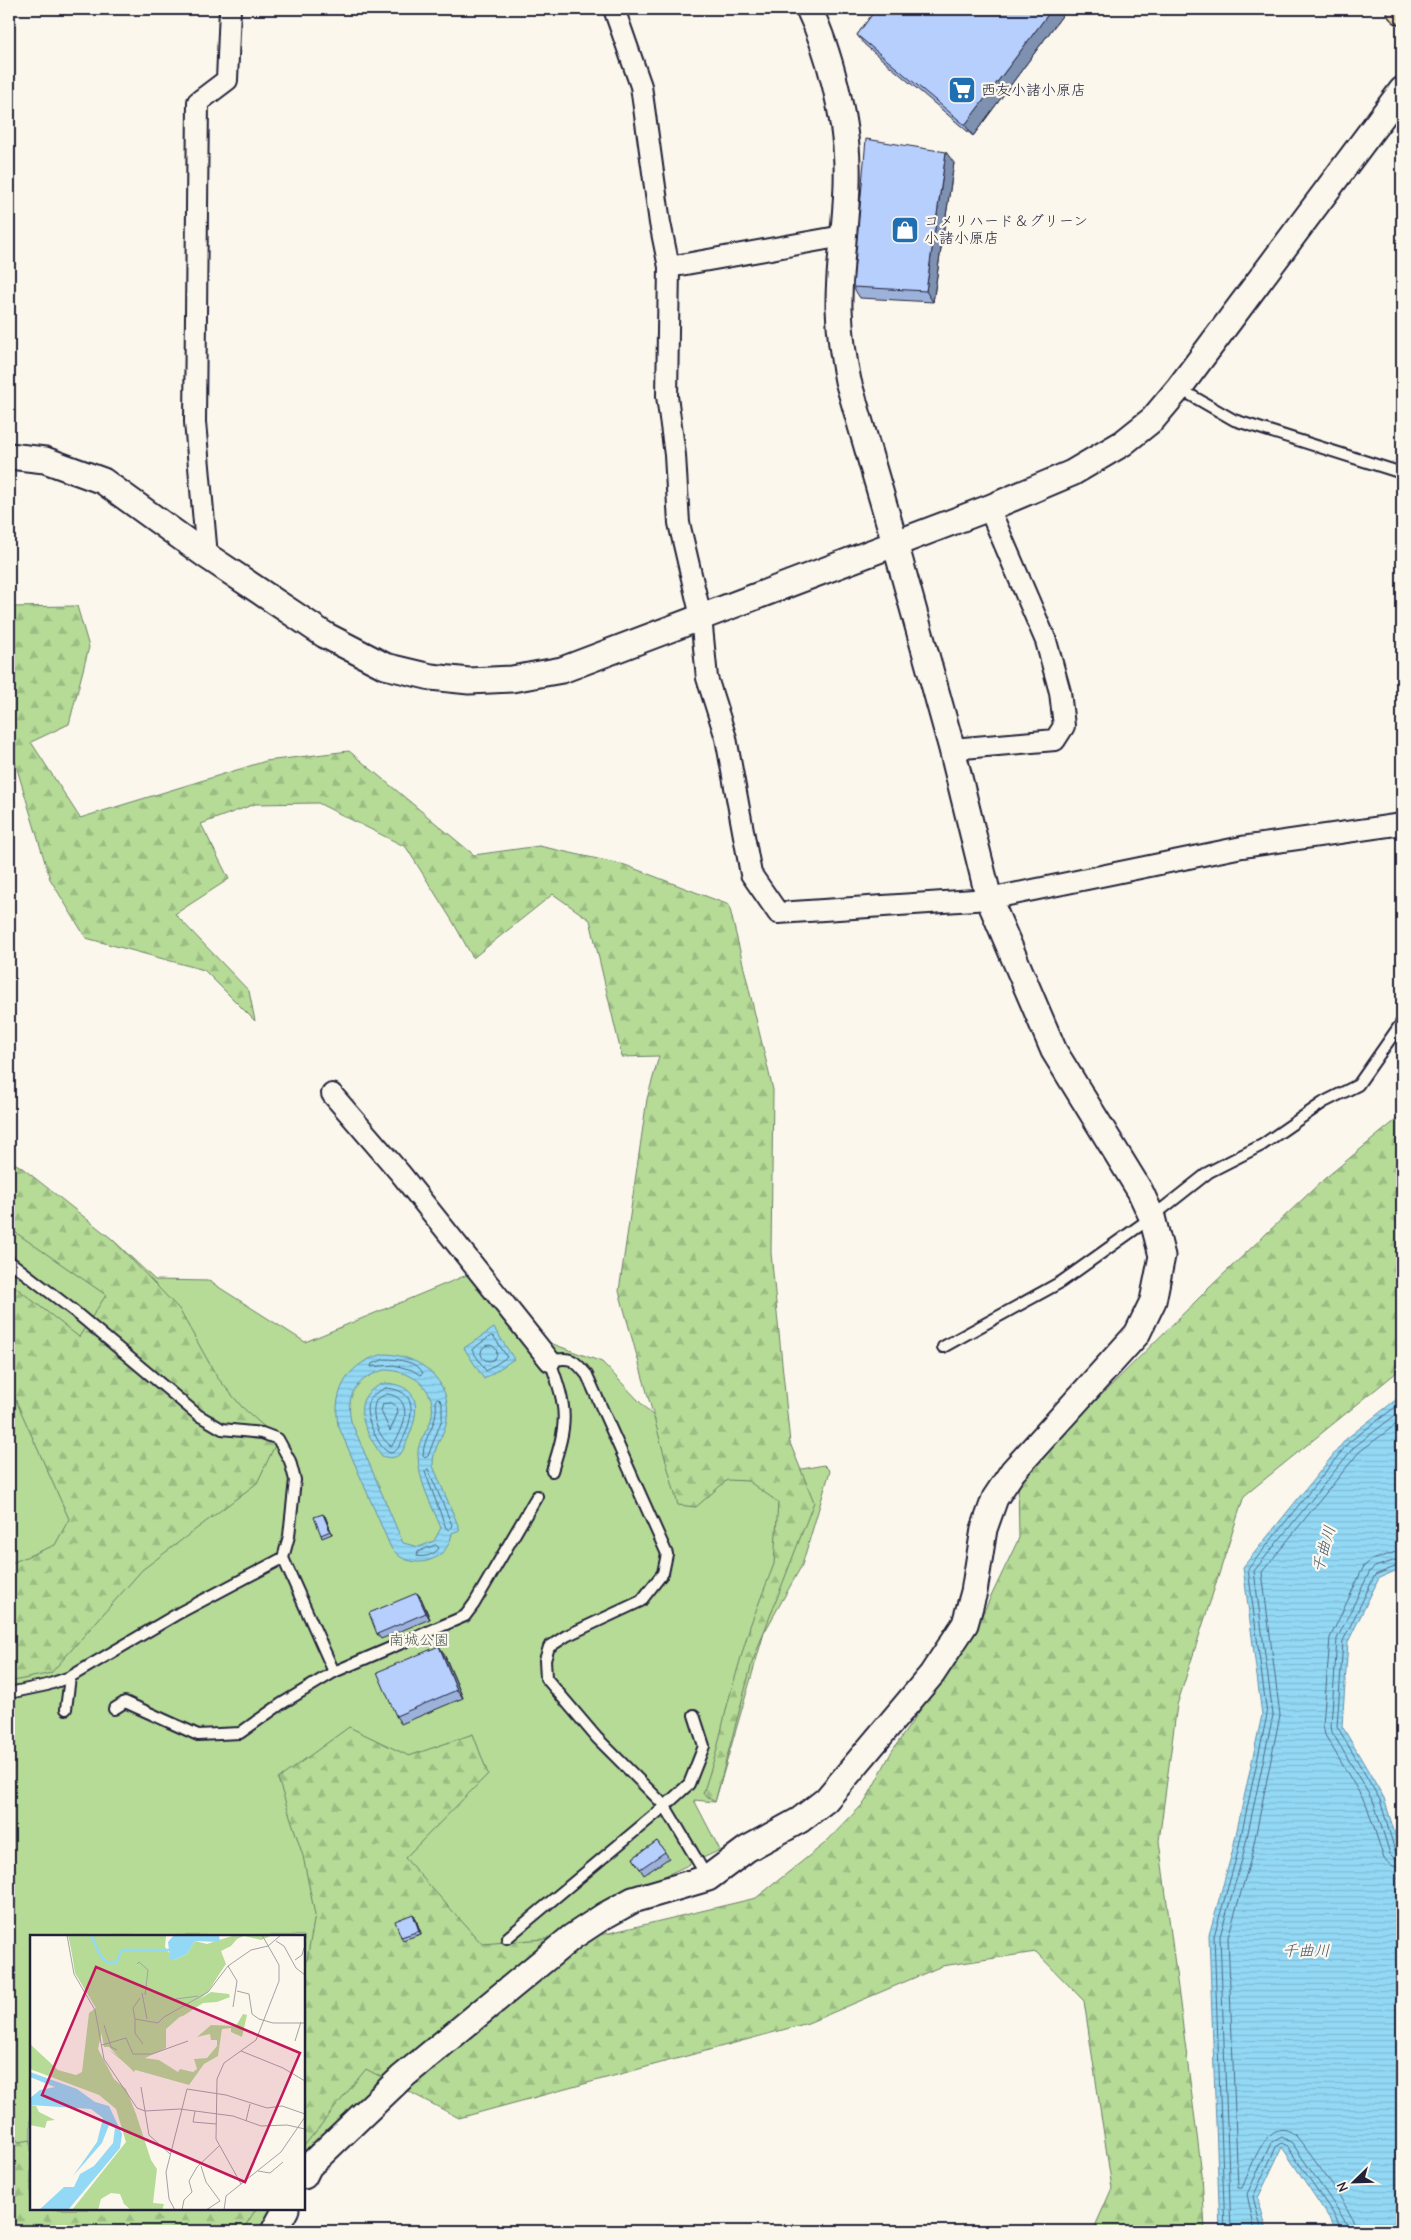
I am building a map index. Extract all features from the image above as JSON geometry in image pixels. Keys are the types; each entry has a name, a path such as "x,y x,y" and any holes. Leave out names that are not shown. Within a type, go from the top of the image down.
{"street":[{"path":"207,556 195,422 198,102 227,80 230,9"},
{"path":"614,9 641,86 660,223 669,267 666,396 675,455 679,523 701,617 707,678 726,738 750,874 778,913 989,899 1242,847 1402,824"},
{"path":"305,2174 310,2166 401,2078 572,1938 604,1916 633,1900 708,1878 747,1849 800,1820 826,1800 932,1674 964,1624 974,1592 984,1529 995,1498 1014,1471 1137,1334 1152,1301 1162,1256 1152,1217 1140,1191 1054,1051 989,899 952,749 848,381 843,355 839,308 847,164 842,118 831,71 809,9"},
{"path":"9,456 45,460 103,481 207,556 325,635 385,666 431,677 469,681 512,680 562,670 895,542 989,508 1072,473 1099,459 1123,443 1153,419 1179,388 1402,90"},
{"path":"669,267 843,236"},
{"path":"952,749 1055,740 1064,726 1060,692 1046,641 989,508"},
{"path":"332,1094 406,1181 550,1362"},
{"path":"274,2231 285,2210"}],"lane":[{"path":"1179,388 1234,420 1402,473"},
{"path":"944,1347 1061,1282 1152,1217 1209,1172 1262,1146 1324,1102 1358,1085 1402,1022"},
{"path":"9,1261 74,1311 198,1415 222,1429 262,1433 278,1439 290,1461 294,1480 289,1536 283,1558 334,1672"},
{"path":"552,1471 564,1425 564,1403 550,1362 565,1358 577,1363 587,1375 667,1554 663,1573 641,1601 566,1636 549,1647 545,1660 546,1678 597,1738 665,1806 708,1878"},
{"path":"114,1710 125,1702 198,1735 240,1733 281,1704 334,1672 465,1616 474,1604 536,1496"},
{"path":"9,1693 47,1685 70,1676 179,1613 283,1558"},
{"path":"66,1709 70,1676"},
{"path":"507,1938 689,1784 704,1746 694,1714"}],"green space":[{"path":"77,606 89,647 69,724 31,742 80,818 266,761 349,751 474,855 539,846 625,865 729,905 773,1090 771,1253 790,1443 814,1502 752,1663 715,1802 703,1794 750,1626 774,1564 778,1502 748,1481 727,1480 696,1507 678,1505 619,1291 647,1099 659,1056 622,1057 590,920 553,894 473,958 406,847 318,803 255,804 201,824 229,879 175,914 249,991 255,1021 204,970 86,938 50,879 9,742 9,607"},
{"path":"1402,1115 1402,1368 1244,1496 1177,1705 1159,1841 1202,2174 1205,2231 1093,2231 1112,2188 1084,2001 1036,1952 942,1966 808,2023 459,2118 366,2069 305,2145 305,1970 315,1915 303,1856 278,1779 349,1727 409,1756 473,1734 488,1774 405,1858 482,1944 605,1934 756,1898 824,1844 865,1802 892,1751 974,1632 1019,1538 1018,1478 1209,1288 1323,1180"},
{"path":"9,1160 21,1167 112,1239 179,1309 217,1377 242,1407 278,1439 257,1483 142,1570 51,1673 9,1682 9,1564 55,1545 69,1519 9,1385 9,1282 79,1337 106,1295 9,1228"},
{"name":"南城公園","path":"9,1198 112,1239 155,1280 209,1281 305,1342 479,1270 531,1336 602,1362 692,1457 786,1472 824,1465 830,1471 802,1565 764,1633 715,1802 694,1800 720,1850 597,1908 305,2161 305,1935 30,1935 30,2210 272,2210 259,2231 9,2231"},
{"path":"9,2132 19,2142 30,2140 30,2210 255,2210 242,2231 9,2231"}],"water":[{"path":"494,1328 514,1359 484,1379 464,1348"},
{"path":"386,1354 399,1356 422,1365 439,1382 447,1405 446,1424 434,1453 433,1466 460,1530 452,1533 447,1547 442,1553 422,1562 415,1562 400,1557 391,1548 338,1425 338,1400 346,1379 353,1370 373,1357","holes":["384,1370 404,1373 421,1383 431,1399 431,1420 419,1445 419,1465 426,1493 441,1528 434,1541 419,1547 403,1543 351,1421 350,1402 352,1395 361,1382 375,1373"]},
{"path":"385,1383 399,1386 409,1391 414,1399 416,1408 411,1430 402,1452 391,1458 382,1456 365,1426 362,1415 365,1397 373,1389"},
{"name":"千曲川","path":"1402,1395 1402,1568 1379,1578 1348,1642 1342,1726 1384,1798 1402,1857 1402,2231 1338,2231 1282,2147 1258,2198 1267,2231 1220,2231 1209,1935 1232,1853 1262,1715 1243,1567 1346,1439"}],"building":[{"name":"西友小諸小原店","path":"876,9 1052,9 965,125 857,35"},
{"name":"コメリハード＆グリーン 小諸小原店","path":"866,139 946,152 926,291 853,287"},
{"path":"323,1514 330,1531 321,1535 314,1517"},
{"path":"417,1593 426,1613 377,1634 369,1613"},
{"path":"439,1646 457,1690 396,1716 377,1672"},
{"path":"657,1841 665,1852 640,1869 633,1858"},
{"path":"413,1914 419,1931 401,1937 395,1921"}],"place":[{"name":"西友小諸小原店","path":"962,90"},
{"name":"コメリハード＆グリーン 小諸小原店","path":"905,230"}]}
